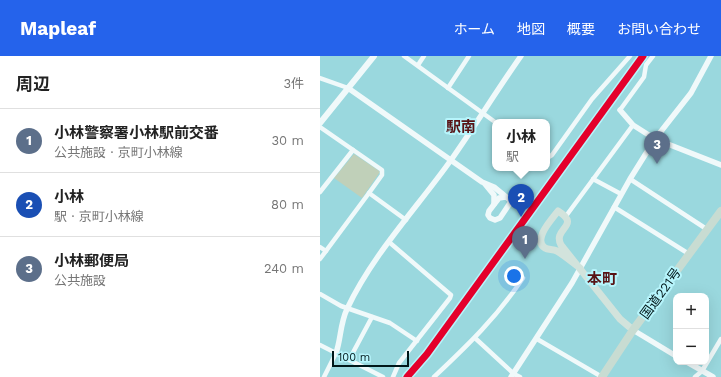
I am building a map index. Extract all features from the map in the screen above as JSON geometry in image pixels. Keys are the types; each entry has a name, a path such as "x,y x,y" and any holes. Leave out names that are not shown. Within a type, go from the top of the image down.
{"highway":[{"name":"国道221号","path":"602,377 633,330 721,211"}],"main road":[{"path":"320,123 374,56"},
{"path":"580,268 556,251 545,248 540,241 542,234 558,211 566,216 568,222 559,236 559,241 620,319 633,330"}],"street":[{"path":"404,56 492,120"},
{"path":"418,65 424,56"},
{"path":"448,88 470,56"},
{"path":"324,377 336,353 342,323 348,308 368,272 451,159 521,56"},
{"path":"550,156 592,100 630,56"},
{"path":"653,56 646,65 644,77 620,110 633,125 655,139 721,165"},
{"path":"513,375 537,339 580,268 630,179 655,139 691,93 711,56"},
{"path":"320,78 348,88 451,159 482,182 493,193 493,204"},
{"path":"566,216 633,125"},
{"path":"320,127 380,168 382,171 382,175 320,259"},
{"path":"320,192 353,150"},
{"path":"593,179 621,194"},
{"path":"630,179 708,230"},
{"path":"482,182 494,187 510,200 510,203 500,218 495,220 490,218 488,215 493,204 499,198 505,197"},
{"path":"368,193 406,220"},
{"path":"614,207 689,254"},
{"path":"389,242 451,295 417,342 400,362 393,377"},
{"path":"320,247 326,251"},
{"path":"434,377 475,338 509,300 523,278"},
{"path":"320,294 348,308 390,323 417,342"},
{"path":"349,360 372,317"},
{"path":"633,330 673,354"},
{"path":"475,338 513,375 520,377"},
{"path":"537,339 602,377"},
{"path":"696,377 702,371 721,339"},
{"path":"320,346 383,377"},
{"path":"692,365 713,377"}],"green space":[{"path":"354,154 380,172 362,198 334,178"}],"transit line":[{"path":"407,377 427,354 643,56"}],"place":[{"name":"小林郵便局","path":"657,164"},
{"name":"小林","path":"521,217"},
{"name":"小林警察署小林駅前交番","path":"525,259"}],"district":[{"name":"駅南","path":"461,127"},
{"name":"本町","path":"602,279"}]}
